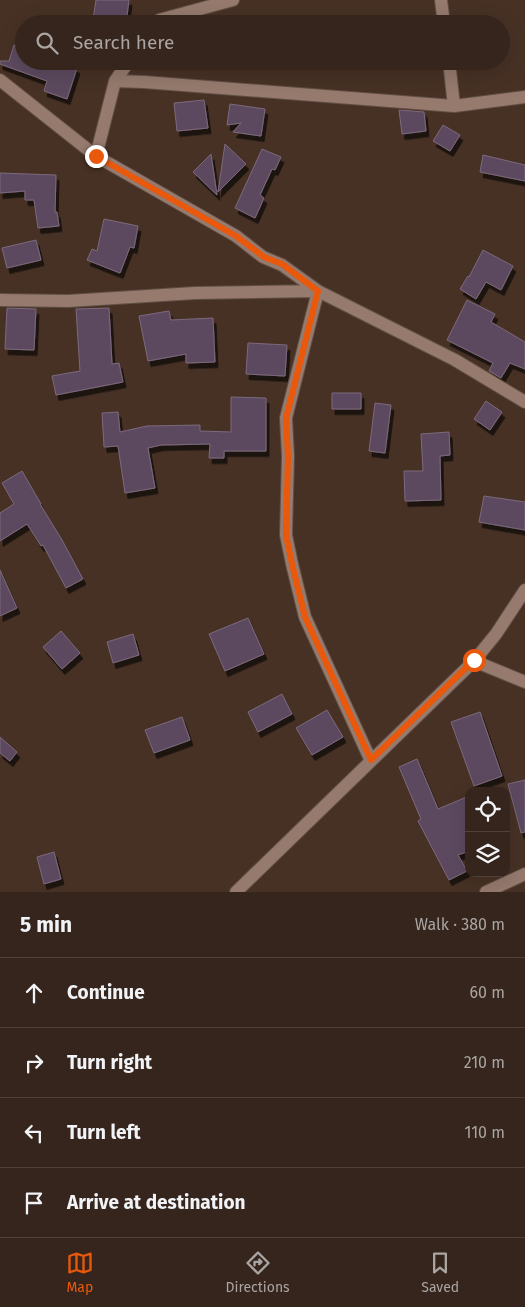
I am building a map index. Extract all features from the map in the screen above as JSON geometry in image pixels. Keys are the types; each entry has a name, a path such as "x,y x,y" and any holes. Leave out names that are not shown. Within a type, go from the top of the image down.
{"street":[{"path":"177,15 232,0"},
{"path":"441,0 443,15"},
{"path":"96,156 115,81 123,70"},
{"path":"450,70 454,106"},
{"path":"0,80 96,156 236,236 264,257 282,264 318,291 456,360 525,402"},
{"path":"115,81 454,106 525,97"},
{"path":"0,300 68,301 195,294 318,291"},
{"path":"318,291 286,418 288,456 286,535 305,617 371,760"},
{"path":"236,892 474,660 496,634 525,590"},
{"path":"474,660 525,682"},
{"path":"486,892 525,874"}],"building":[{"path":"96,0 129,0 127,15 94,15"},
{"path":"14,45 15,69 0,64 0,61 9,61"},
{"path":"17,70 76,70 67,99 44,91 47,81"},
{"path":"204,100 208,128 177,131 174,103"},
{"path":"230,104 265,109 261,136 233,132 241,123 227,125"},
{"path":"399,110 424,112 426,131 402,134"},
{"path":"443,125 460,135 450,151 433,141"},
{"path":"225,144 246,164 218,192"},
{"path":"262,149 281,157 275,170 272,169 260,195 264,198 255,218 235,208"},
{"path":"211,154 217,195 193,172"},
{"path":"483,155 525,165 525,181 480,172"},
{"path":"0,173 56,175 55,212 57,212 59,226 38,228 34,200 25,200 25,191 0,193"},
{"path":"104,219 138,226 134,248 130,247 120,273 87,260 92,249 97,251"},
{"path":"36,240 41,260 7,268 2,248"},
{"path":"483,250 513,266 501,290 486,282 476,299 460,289 469,277"},
{"path":"467,300 495,314 491,322 525,342 525,369 510,363 501,378 489,371 493,363 447,340"},
{"path":"7,308 36,309 34,350 5,349"},
{"path":"109,308 112,364 119,363 123,382 56,395 52,376 80,371 76,309"},
{"path":"169,311 171,320 213,318 215,362 186,363 186,354 148,361 139,316"},
{"path":"248,343 287,345 285,376 246,374"},
{"path":"332,393 361,393 361,409 332,409"},
{"path":"231,397 266,398 266,451 224,451 224,458 209,458 210,444 161,445 148,448 155,488 125,493 118,446 104,447 102,413 118,412 120,432 147,426 200,425 200,431 231,432"},
{"path":"486,401 502,412 490,430 474,419"},
{"path":"375,403 391,405 385,453 369,451"},
{"path":"449,432 450,455 440,456 441,500 405,501 404,471 423,471 421,434"},
{"path":"22,471 83,579 66,588 43,545 41,546 27,524 0,541 0,513 14,504 2,483"},
{"path":"484,496 525,502 525,530 479,522"},
{"path":"0,570 17,608 0,616"},
{"path":"248,618 264,654 225,671 209,634"},
{"path":"61,631 80,653 62,669 43,647"},
{"path":"133,634 139,655 113,663 107,642"},
{"path":"282,694 292,714 258,732 248,712"},
{"path":"327,710 343,737 312,755 296,728"},
{"path":"480,712 502,776 474,786 451,722"},
{"path":"182,717 190,740 154,753 145,730"},
{"path":"0,737 17,752 10,761 0,753"},
{"path":"417,759 438,809 465,798 465,852 458,855 465,867 465,872 449,880 418,821 421,819 399,767"},
{"path":"525,780 525,832 521,833 508,784"},
{"path":"54,852 61,879 44,884 37,857"}],"route":[{"path":"96,156 236,236 264,257 282,264 318,291 286,418 288,456 286,535 305,617 371,760 474,660"}]}
